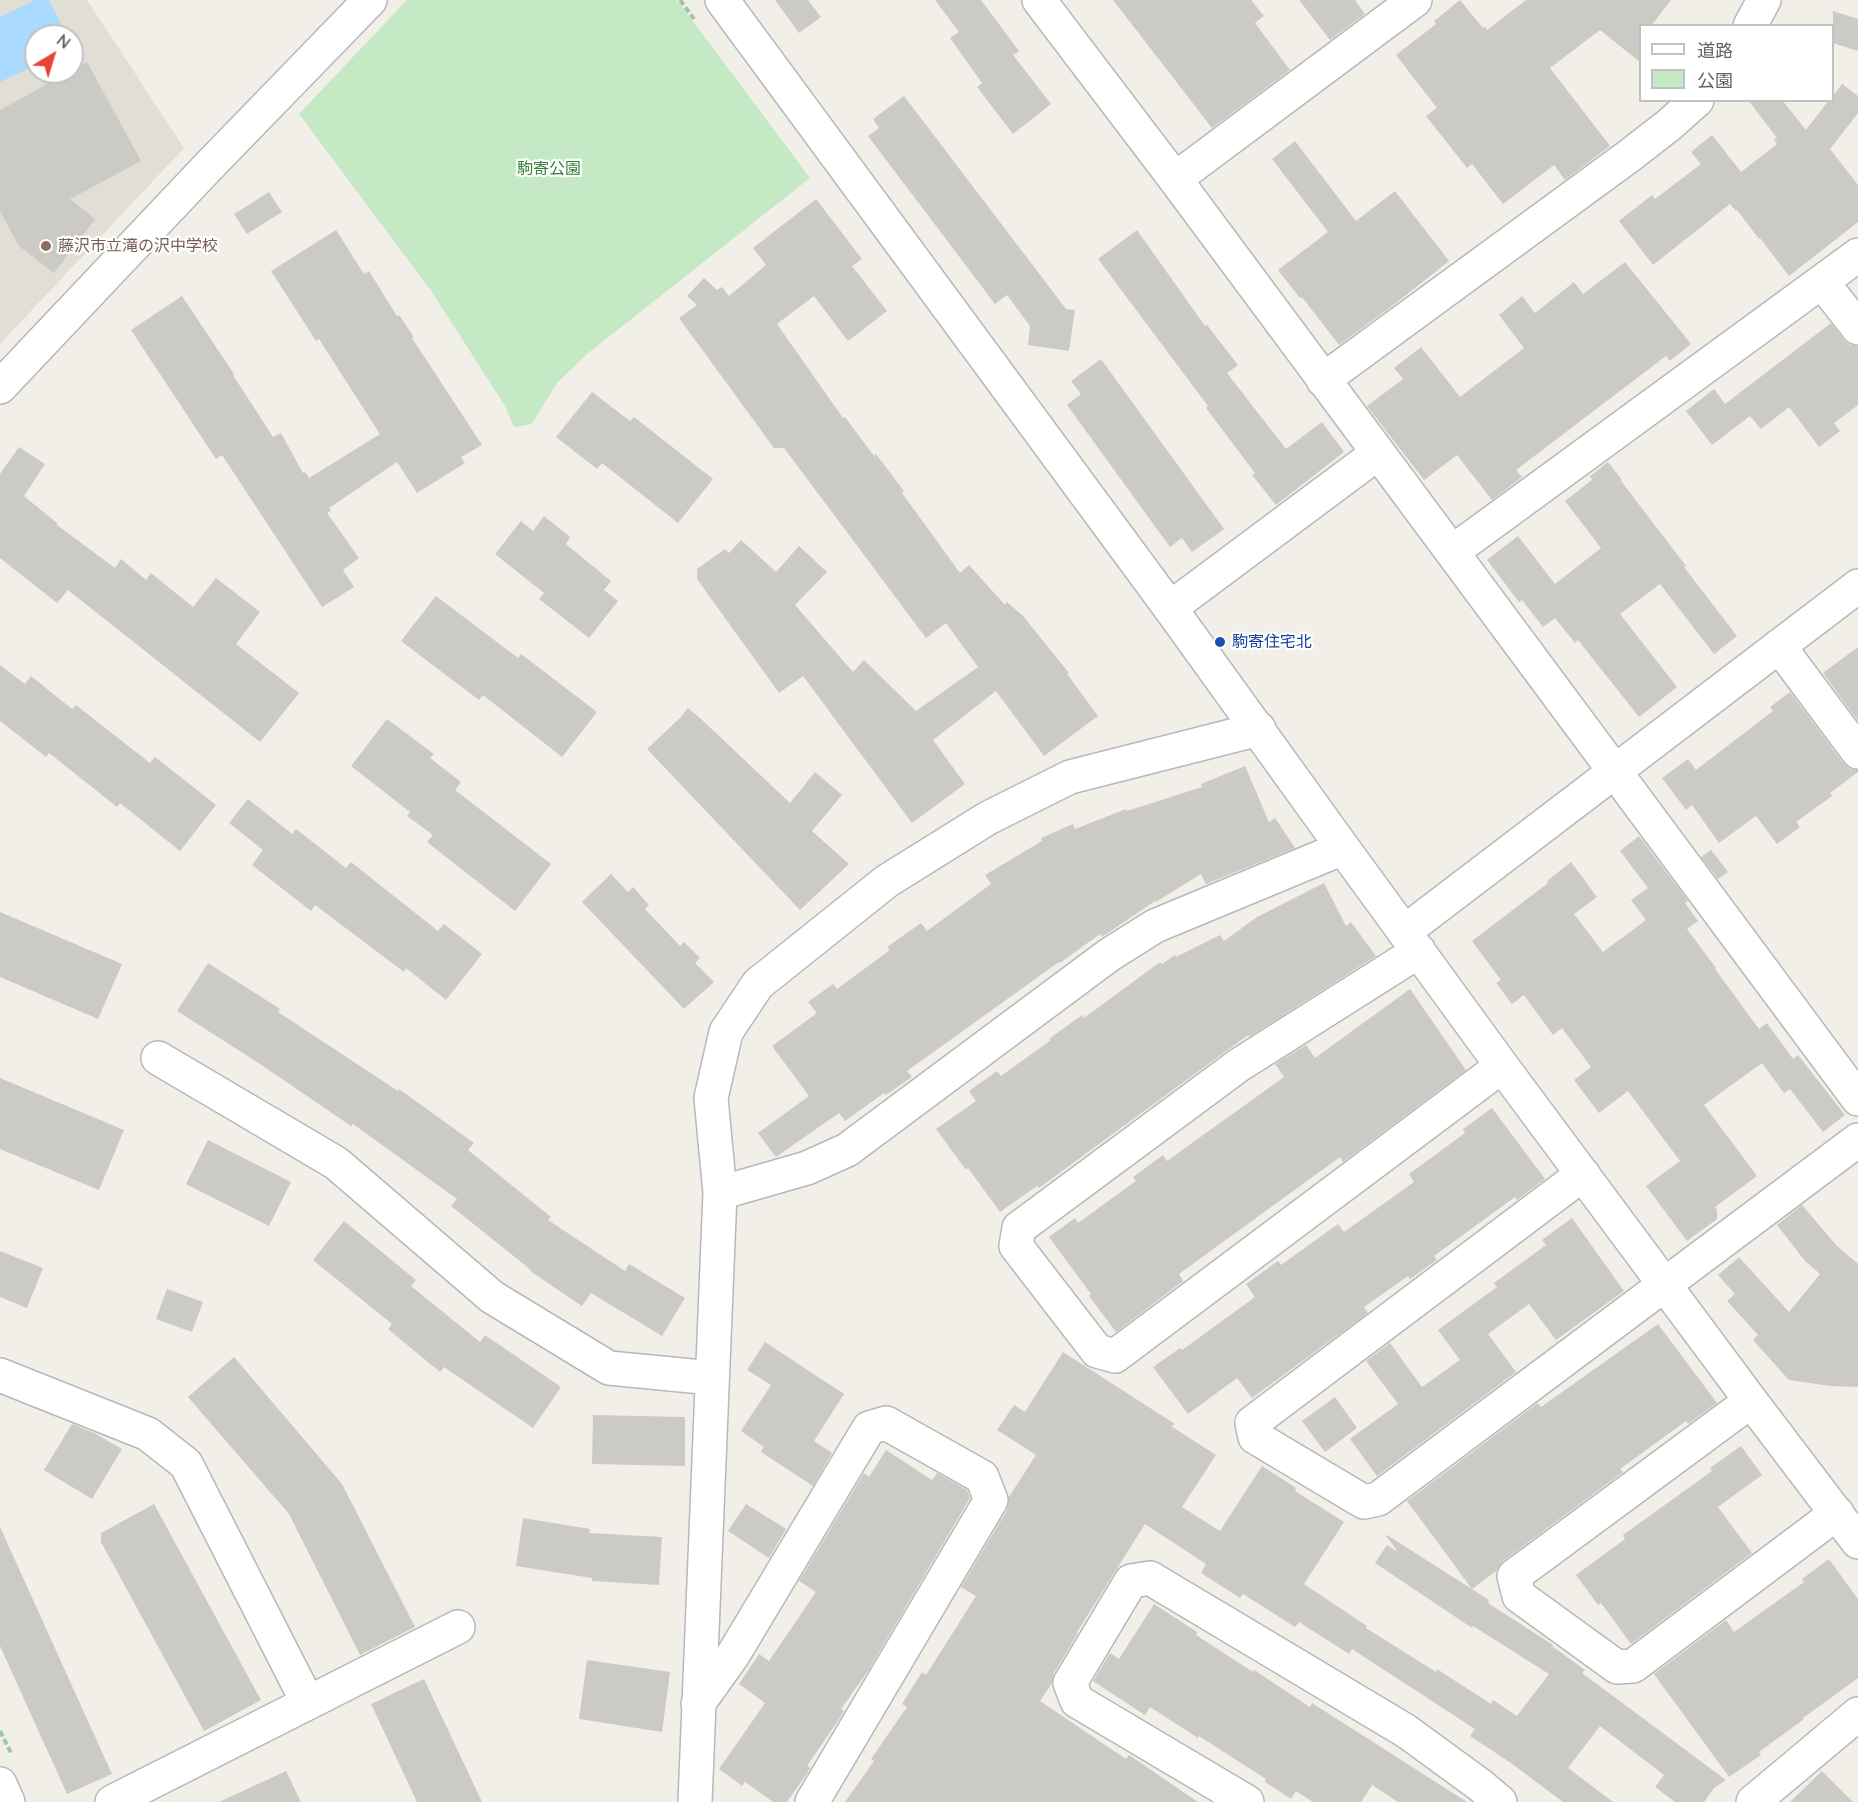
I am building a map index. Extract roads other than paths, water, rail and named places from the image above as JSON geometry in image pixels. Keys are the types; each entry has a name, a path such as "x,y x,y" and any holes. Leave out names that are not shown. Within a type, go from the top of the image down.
{"street":[{"path":"0,387 370,0"},
{"path":"722,0 1259,729 1502,1066 1750,1401 1858,1542"},
{"path":"1175,179 1415,0"},
{"path":"1751,24 1764,0"},
{"path":"1047,3 1323,380 1858,1099"},
{"path":"1323,380 1629,156 1695,102"},
{"path":"1452,552 1858,255"},
{"path":"1822,282 1858,328"},
{"path":"1170,608 1378,453"},
{"path":"1502,1066 1115,1356 1097,1351 1016,1246 1019,1228 1239,1065 1412,942 1616,771 1858,586"},
{"path":"1779,646 1858,752"},
{"path":"695,1802 720,1193 711,1098 726,1032 758,984 887,881 988,818 1070,777 1259,729"},
{"path":"720,1193 807,1168 847,1150 1093,966 1155,926 1343,848"},
{"path":"158,1058 336,1163 492,1297 609,1368 712,1378"},
{"path":"1583,1174 1252,1423 1255,1437 1365,1502 1378,1499 1858,1140"},
{"path":"0,1375 148,1434 186,1464 308,1703"},
{"path":"1750,1401 1514,1576 1519,1596 1617,1667 1633,1666 1837,1513"},
{"path":"698,1704 733,1655 869,1428 886,1423 982,1478 991,1500 812,1802"},
{"path":"1247,1802 1077,1701 1070,1683 1131,1581 1150,1578 1406,1731 1500,1802"},
{"path":"112,1802 458,1627"},
{"path":"1765,1798 1858,1714"},
{"path":"0,1784 8,1802"}],"water":[{"path":"35,0 49,0 61,24 24,24 24,71 0,82 0,17"}],"place":[{"name":"藤沢市立滝の沢中学校","path":"46,246"},
{"name":"駒寄住宅北","path":"1220,642"}],"park label":[{"name":"駒寄公園","path":"549,169"}]}
